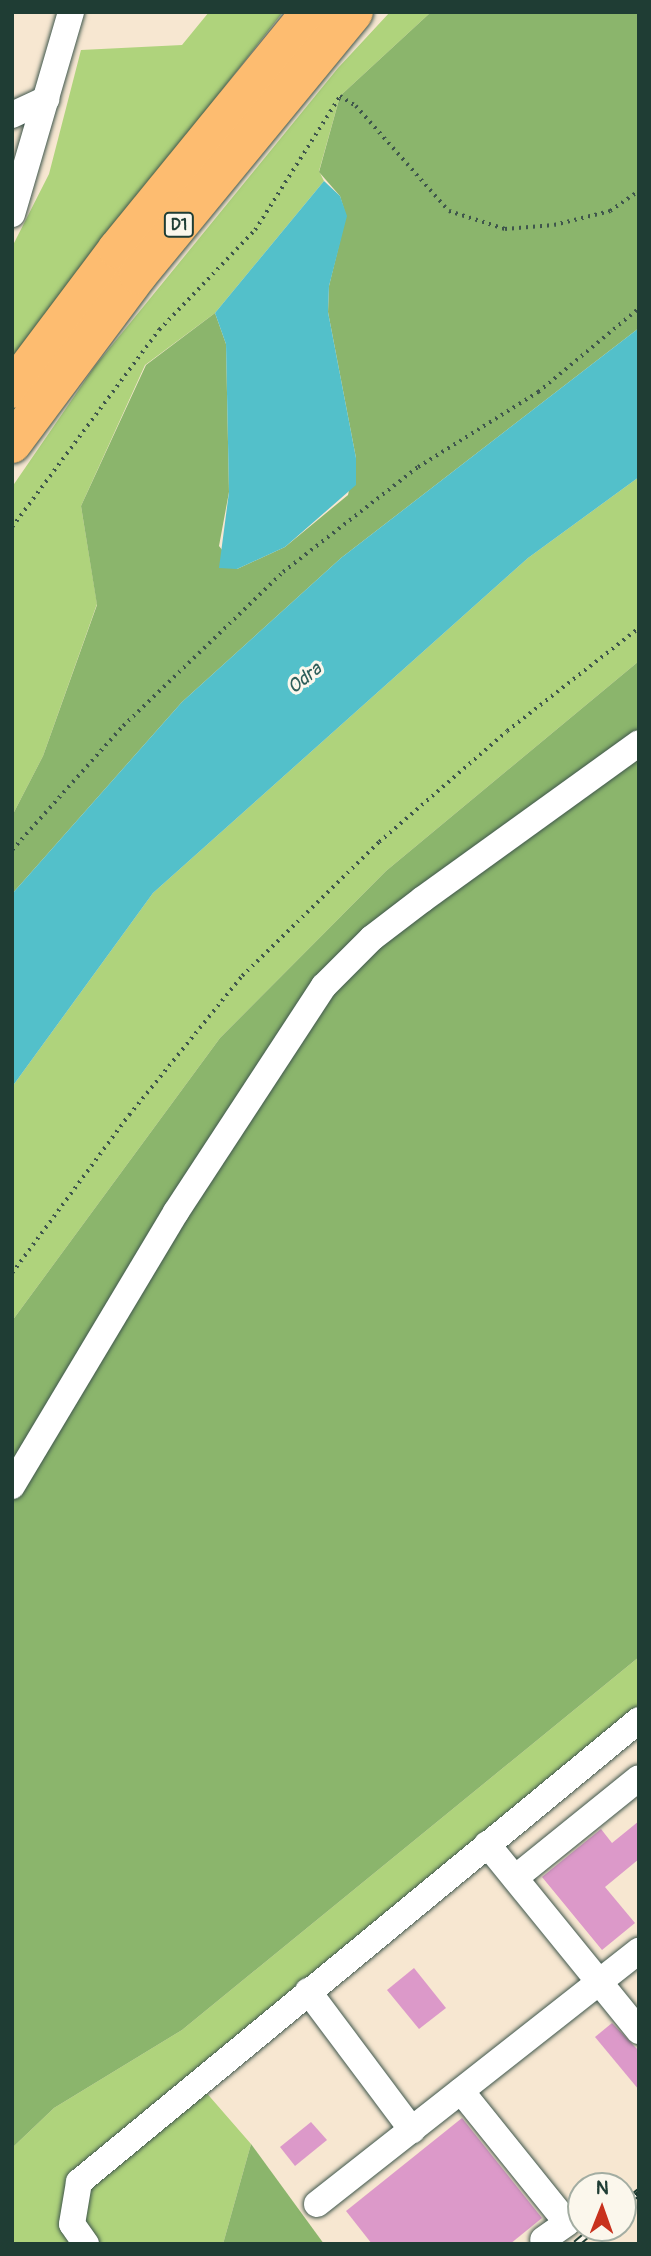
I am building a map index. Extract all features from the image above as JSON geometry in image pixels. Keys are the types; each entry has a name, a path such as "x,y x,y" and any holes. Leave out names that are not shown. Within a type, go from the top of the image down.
{"highway":[{"name":"D1","path":"12,389 117,248 310,12"},
{"name":"D1","path":"12,444 138,275 354,12"}],"street":[{"path":"12,214 71,12"},
{"path":"12,115 46,99"},
{"path":"12,1486 176,1212 324,986 372,938 639,743"},
{"path":"86,2244 72,2224 79,2182 639,1720"},
{"path":"515,1878 639,1778"},
{"path":"487,1844 639,2031"},
{"path":"317,2204 639,1951"},
{"path":"308,1991 412,2130"},
{"path":"461,2091 567,2222 543,2242"}],"path":[{"path":"12,527 159,330 255,230 340,96 356,106 449,211 505,229 554,225 610,211 639,191"},
{"path":"12,850 123,726 284,572 418,467 538,392 639,308"},
{"path":"12,1273 129,1115 242,976 379,842 507,732 639,628"}],"green space":[{"path":"209,12 283,12 12,358 12,247 49,174 81,50 182,45"},
{"path":"390,12 431,12 340,96 319,171 324,181 215,313 145,365 81,506 97,604 43,756 12,816 12,487 95,366 338,68"},
{"path":"431,12 639,12 639,328 341,558 182,702 12,894 12,816 43,756 97,605 81,506 146,365 215,313 226,344 229,492 219,546 237,569 285,547 348,495 356,458 328,312 329,286 346,216 340,196 319,172 340,96"},
{"path":"639,477 639,661 386,871 220,1038 12,1321 12,1087 153,893 528,558"},
{"path":"639,661 639,1657 182,2030 54,2108 12,2148 12,1321 220,1038 386,871"},
{"path":"639,1657 639,1720 197,2082 251,2144 223,2244 12,2244 12,2148 54,2108 182,2030"},
{"path":"251,2144 324,2244 223,2244"}],"water":[{"path":"324,181 340,196 347,216 329,286 328,312 356,458 356,485 285,547 237,569 219,568 229,492 226,344 215,313"},
{"name":"Odra","path":"639,328 639,477 528,558 153,893 12,1087 12,894 182,702 341,558"}],"building":[{"path":"639,1821 639,1859 605,1887 635,1923 602,1950 542,1877 601,1829 612,1843"},
{"path":"414,1968 446,2008 419,2029 387,1990"},
{"path":"612,2023 639,2051 639,2090 595,2037"},
{"path":"462,2118 542,2218 510,2244 372,2244 346,2211"},
{"path":"311,2122 327,2140 295,2166 280,2147"}]}
